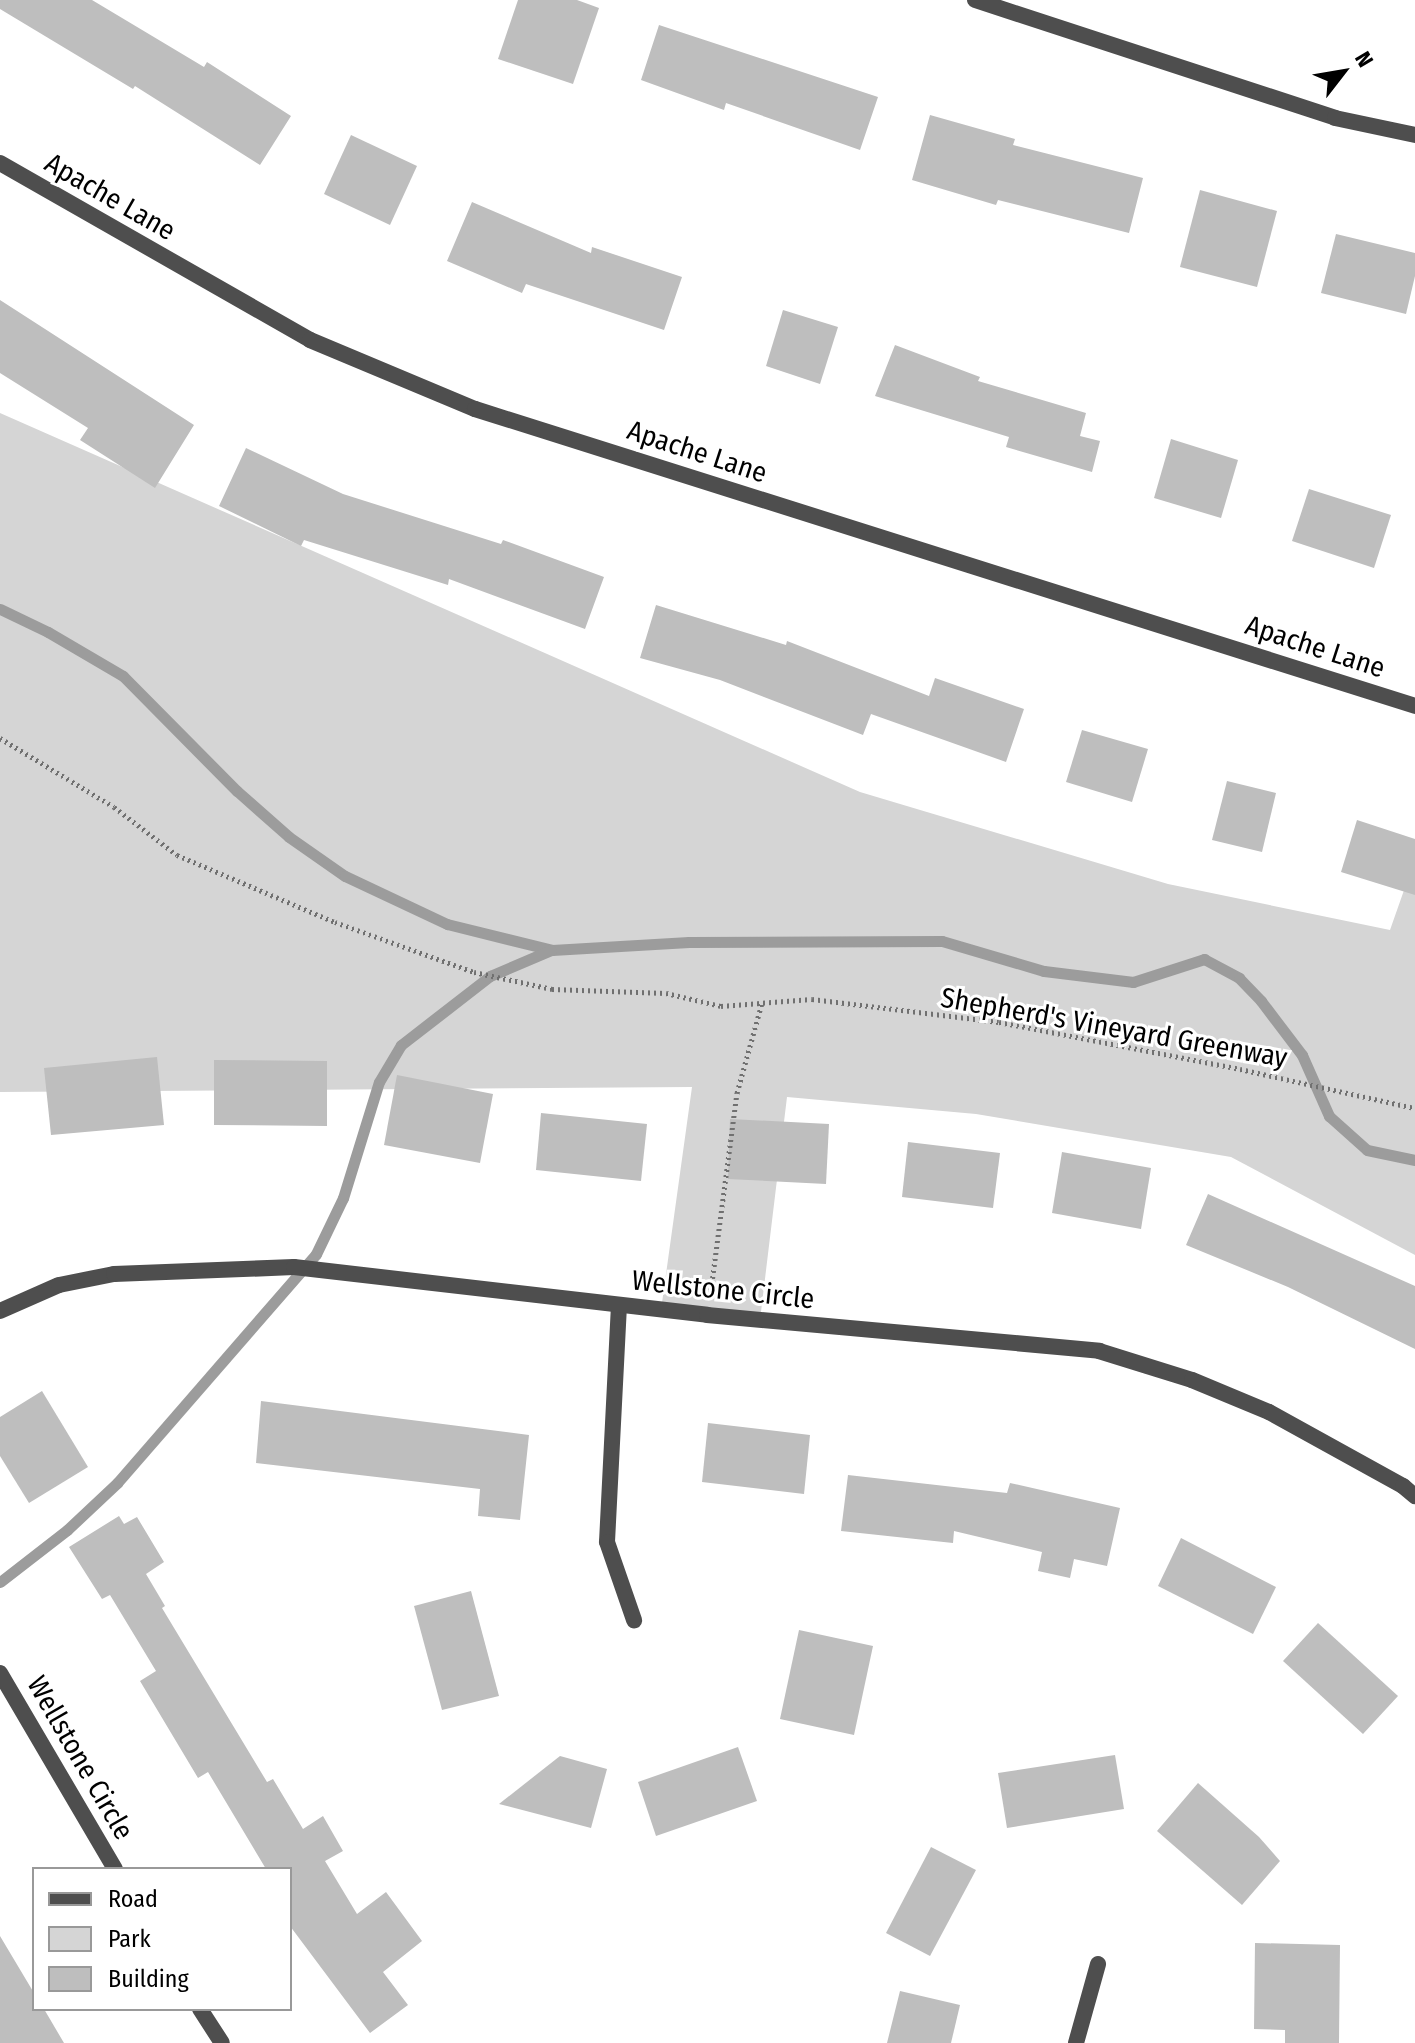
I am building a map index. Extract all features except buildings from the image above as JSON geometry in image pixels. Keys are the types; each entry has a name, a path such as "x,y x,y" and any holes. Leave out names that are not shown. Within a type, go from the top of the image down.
{"street":[{"path":"975,0 1335,118 1415,135"},
{"name":"Apache Lane","path":"0,163 310,340 475,409 1415,706"},
{"name":"Wellstone Circle","path":"0,1311 59,1285 114,1274 294,1267 707,1315 1099,1351 1192,1380 1269,1412 1403,1486 1415,1496"},
{"path":"619,1305 607,1542 634,1620"},
{"name":"Wellstone Circle","path":"0,1673 114,1867"},
{"path":"1076,2043 1098,1964"},
{"path":"201,2011 222,2043"}],"path":[{"name":"Shepherd's Vineyard Greenway","path":"0,738 114,807 177,855 335,922 474,972 552,989 666,993 721,1006 812,999 999,1022 1240,1069 1415,1108"},
{"path":"707,1315 722,1226 737,1093 762,1003"}],"green space":[{"path":"0,413 860,792 1168,884 1390,930 1415,859 1415,1255 1231,1157 976,1114 787,1097 760,1320 661,1310 692,1087 0,1092"}],"waterway":[{"path":"0,609 48,632 123,676 237,791 289,837 345,876 447,924 552,950 689,942 942,941 1044,971 1133,982 1204,959 1239,978 1261,1001 1302,1055 1329,1116 1367,1150 1415,1160"},
{"path":"0,1582 67,1530 117,1483 316,1254 343,1198 379,1082 401,1045 490,976 551,950"}]}
